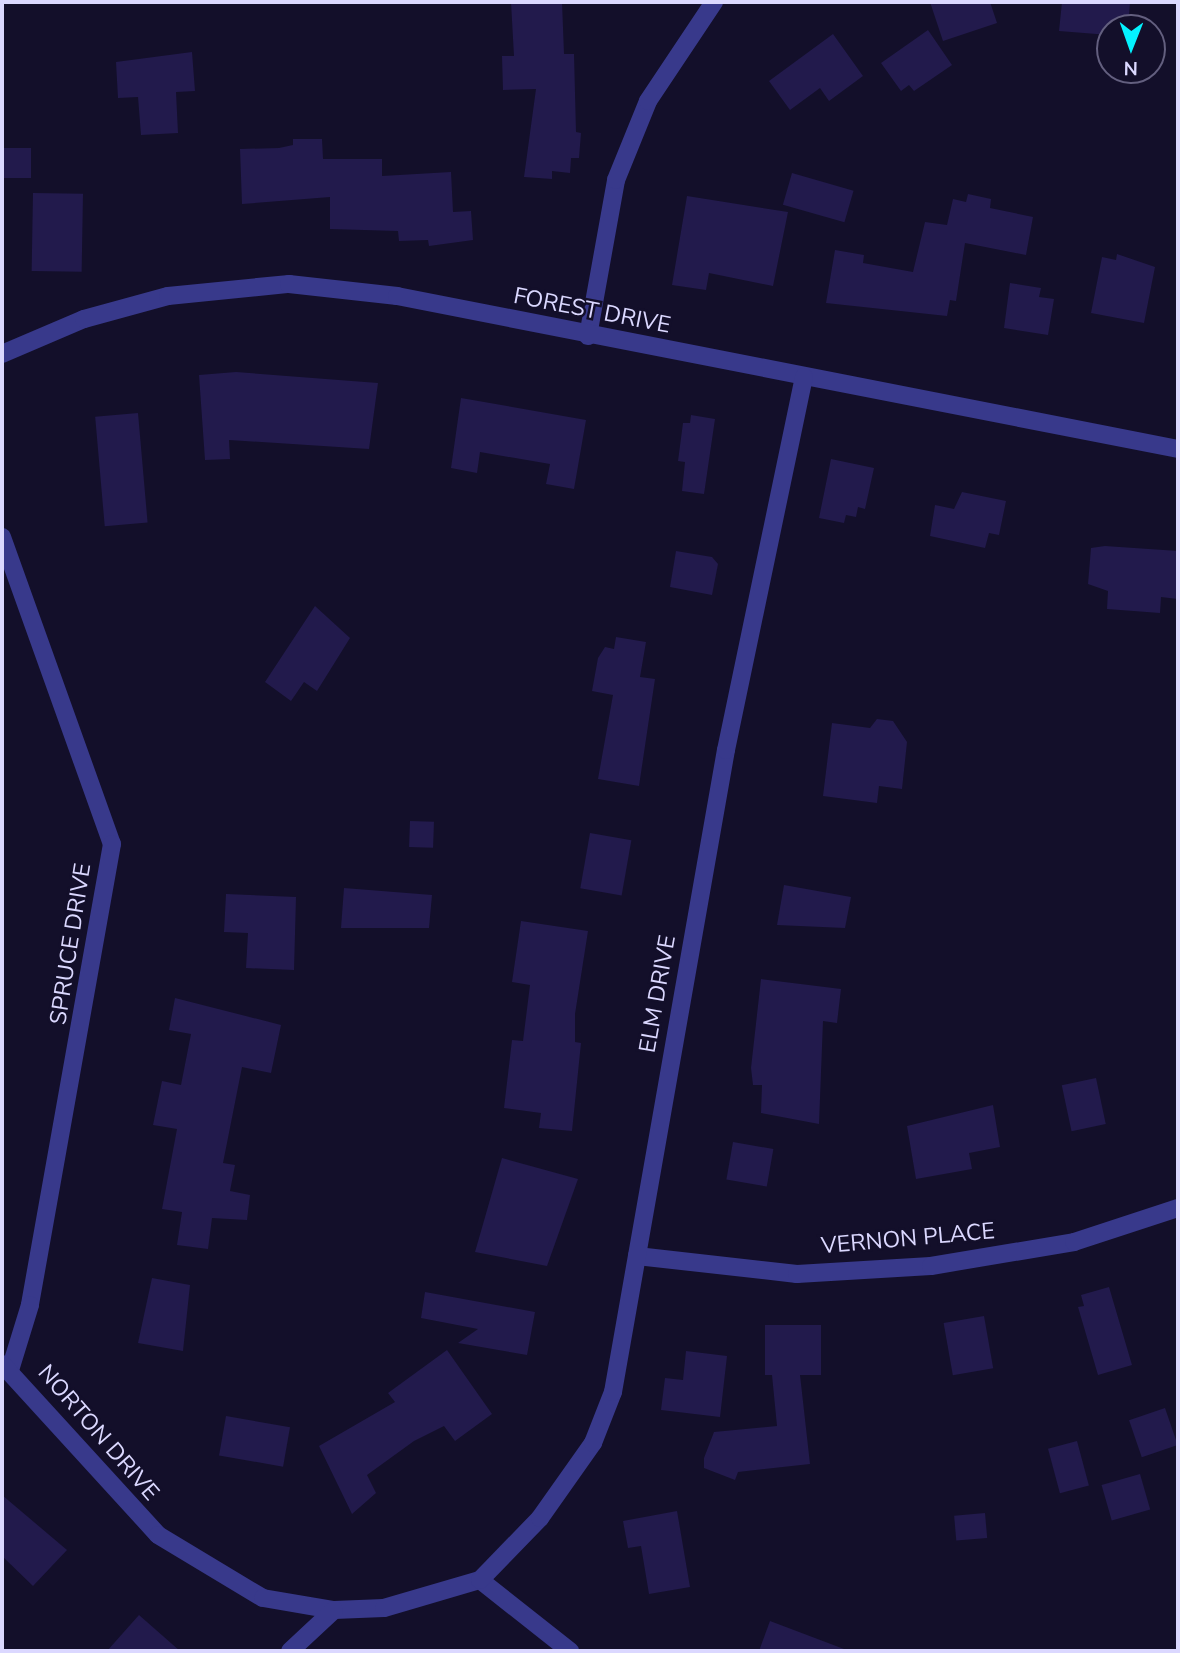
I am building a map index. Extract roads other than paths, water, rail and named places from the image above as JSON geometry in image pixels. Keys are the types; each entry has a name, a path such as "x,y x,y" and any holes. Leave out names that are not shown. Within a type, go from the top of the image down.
{"street":[{"path":"588,336 616,180 648,101 714,2"},
{"name":"FOREST DRIVE","path":"2,354 83,319 168,296 289,284 397,296 588,336 1178,449"},
{"name":"ELM DRIVE","path":"480,1580 540,1518 593,1443 613,1392 726,750 804,377"},
{"name":"SPRUCE DRIVE","path":"2,537 112,844 30,1305 6,1367"},
{"name":"VERNON PLACE","path":"637,1256 797,1274 931,1266 1074,1242 1178,1208"},
{"name":"NORTON DRIVE","path":"6,1367 113,1492 158,1535 263,1598 334,1610 418,1601 480,1580"},
{"path":"480,1580 570,1651"},
{"path":"290,1651 334,1610"}]}
